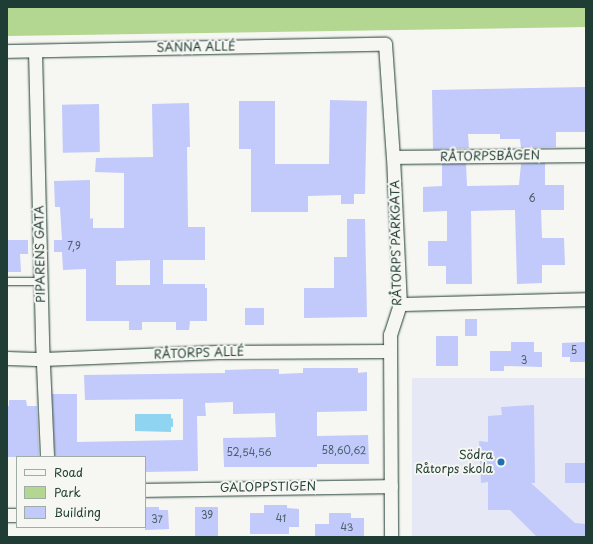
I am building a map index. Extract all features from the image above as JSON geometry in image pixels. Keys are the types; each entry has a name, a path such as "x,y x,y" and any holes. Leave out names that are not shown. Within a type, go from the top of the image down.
{"street":[{"name":"SANNA ALLÉ","path":"7,51 385,44"},
{"name":"RÅTORPS PARKGATA","path":"385,44 393,157 400,304 390,334 392,486 391,537"},
{"name":"PIPARENS GATA","path":"35,51 40,281 47,456"},
{"name":"RÅTORPSBÅGEN","path":"393,157 586,154"},
{"path":"400,304 586,298"},
{"name":"RÅTORPS ALLÉ","path":"7,358 43,359 216,352 390,350"},
{"name":"GALOPPSTIGEN","path":"146,490 392,486"}],"lane":[{"path":"7,281 40,281"}],"shaded area":[{"name":"Södra Råtorps skola","path":"412,378 586,378 586,537 412,537"}],"green space":[{"path":"7,7 586,7 586,27 7,36"}],"water":[{"path":"135,414 171,414 171,418 173,419 173,427 171,427 171,432 135,431"}],"building":[{"path":"586,87 586,132 556,132 556,147 521,148 520,139 500,139 500,134 468,134 469,148 433,149 432,90"},
{"path":"330,100 367,101 365,194 354,194 354,204 341,204 341,195 308,196 308,212 251,212 251,149 239,149 239,101 275,101 275,164 329,164"},
{"path":"189,103 190,147 187,147 188,227 205,227 205,260 163,260 163,284 205,284 205,288 207,288 207,321 190,321 189,330 176,330 176,322 142,322 142,330 129,330 129,321 86,321 86,269 63,270 62,252 54,252 54,240 62,240 60,207 55,207 54,181 90,180 90,219 93,218 93,228 124,228 124,173 95,172 96,158 153,157 152,104","holes":["150,260 150,285 116,285 116,261"]},
{"path":"99,104 100,152 63,153 62,105"},
{"path":"545,163 545,185 564,185 564,210 541,210 542,238 564,238 565,265 542,265 542,283 517,284 515,210 471,211 472,284 446,284 446,266 428,266 428,241 447,241 447,211 423,212 423,187 442,186 442,164 466,164 467,186 519,185 521,164"},
{"path":"347,219 365,219 367,317 304,318 304,288 334,288 334,257 347,257"},
{"path":"7,240 28,240 28,254 20,254 21,272 7,272"},
{"path":"245,308 264,308 264,325 245,325"},
{"path":"465,319 477,319 477,336 465,336"},
{"path":"436,336 458,336 458,366 436,366"},
{"path":"511,342 534,342 534,352 542,352 542,367 504,366 504,371 490,371 490,351 511,351"},
{"path":"586,342 586,362 570,362 570,357 562,357 562,343"},
{"path":"303,368 358,368 358,373 367,372 367,411 317,412 317,436 368,435 369,464 317,464 317,467 224,467 223,438 276,437 275,413 233,414 233,402 205,403 206,416 197,416 198,471 146,472 146,456 55,456 52,394 77,394 77,442 183,440 183,399 85,400 84,375 225,373 225,370 256,369 279,369 279,374 303,373"},
{"path":"9,400 26,400 27,406 37,406 39,456 7,457 7,406 9,406"},
{"path":"534,405 535,483 531,483 575,523 586,524 586,537 537,537 510,510 488,510 488,482 481,483 479,441 488,442 488,416 502,415 501,407"},
{"path":"565,463 586,463 586,483 565,483"},
{"path":"264,505 287,505 287,508 299,509 299,527 289,527 289,534 250,534 250,513 264,513"},
{"path":"146,507 159,507 159,510 168,510 169,529 145,530"},
{"path":"195,507 218,507 218,537 195,537"},
{"path":"329,513 351,513 351,518 364,518 364,537 315,537 315,524 329,524"}],"place":[{"name":"Södra Råtorps skola","path":"501,462"}]}
